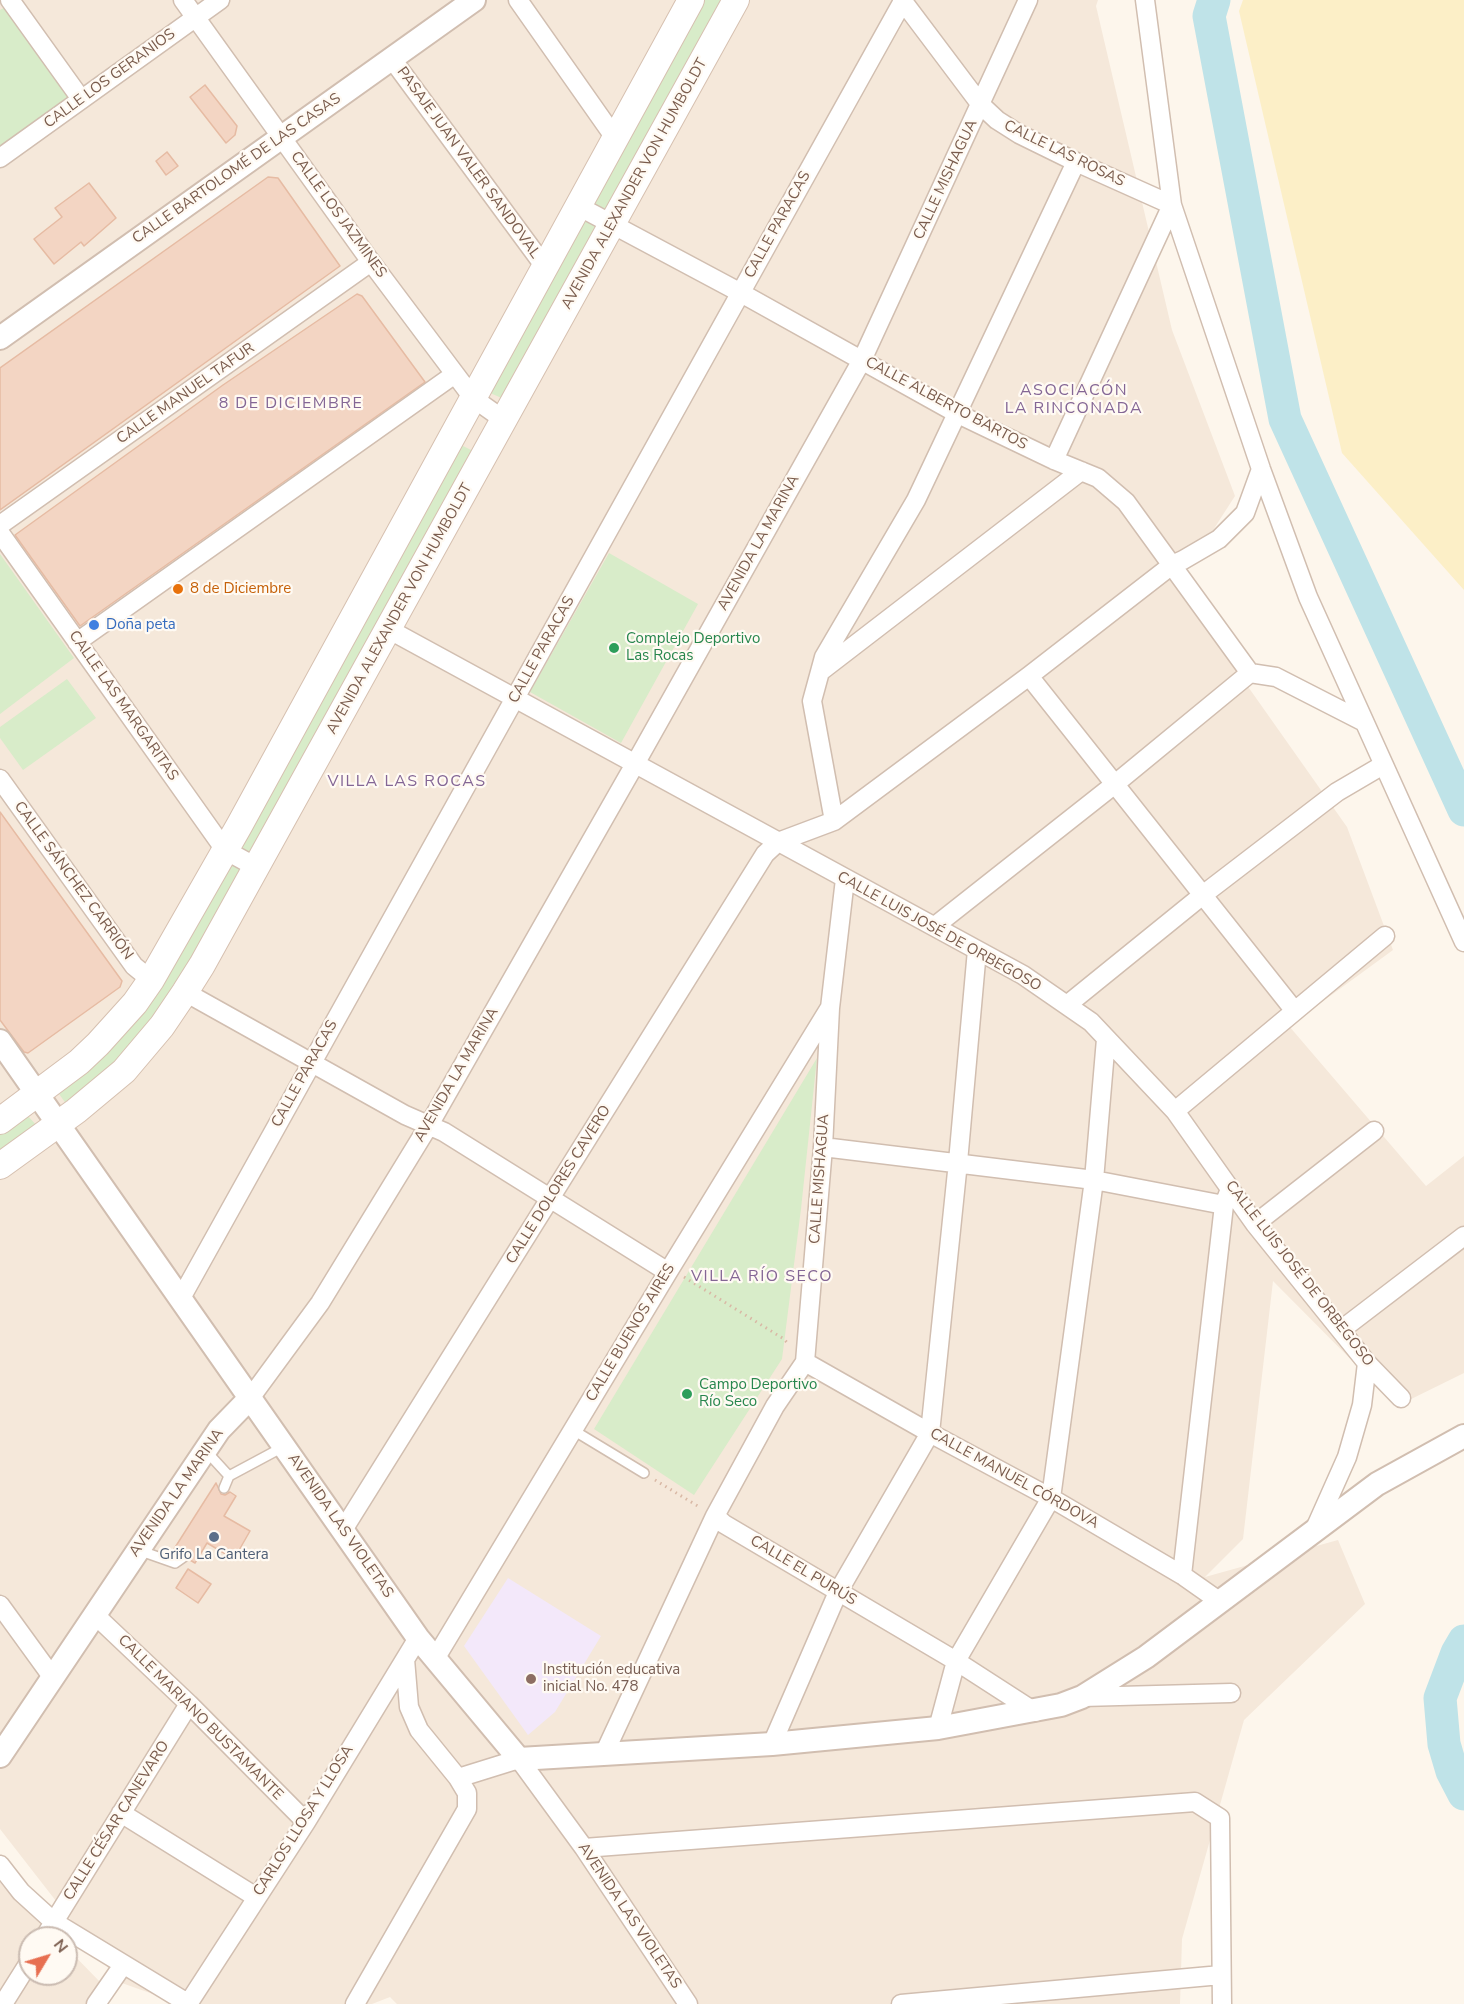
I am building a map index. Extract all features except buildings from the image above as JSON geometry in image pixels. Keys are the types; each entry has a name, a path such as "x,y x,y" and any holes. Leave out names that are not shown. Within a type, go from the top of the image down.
{"main road":[{"path":"0,1121 38,1094 98,1044 151,980 690,0"},
{"name":"AVENIDA ALEXANDER VON HUMBOLDT","path":"0,1166 59,1124 124,1071 162,1026 185,992 736,0"}],"street":[{"path":"10,0 81,99"},
{"name":"CALLE LOS JAZMINES","path":"183,0 371,262 473,398 504,420"},
{"name":"CALLE LOS GERANIOS","path":"0,158 220,0"},
{"name":"CALLE BARTOLOMÉ DE LAS CASAS","path":"0,338 474,0"},
{"path":"518,0 615,138"},
{"name":"CALLE MISHAGUA","path":"862,360 1028,0"},
{"path":"1145,0 1172,205 1261,469 1308,597 1464,942"},
{"name":"CALLE LAS ROSAS","path":"902,1 981,105 998,120 1019,134 1076,162 1172,205"},
{"name":"CALLE PARACAS","path":"181,1298 902,1"},
{"name":"PASAJE JUAN VALER SANDOVAL","path":"392,59 545,267"},
{"path":"834,821 812,701 824,657 916,500 1076,162"},
{"path":"1054,460 1172,205"},
{"name":"CALLE ALBERTO BARTOS","path":"578,206 741,292 958,414 1054,460 1098,478 1126,502 1250,673"},
{"name":"CALLE MANUEL TAFUR","path":"0,525 371,262"},
{"name":"AVENIDA LA MARINA","path":"0,1756 219,1430 251,1397 320,1303 429,1125 862,360"},
{"path":"77,642 455,374"},
{"path":"778,842 834,821 1029,676 1172,565 1219,539 1245,513 1261,469"},
{"path":"820,671 1081,471"},
{"name":"CALLE LAS MARGARITAS","path":"0,533 225,849 256,867"},
{"name":"CALLE LUIS JOSÉ DE ORBEGOSO","path":"388,629 1023,975 1091,1022 1175,1111 1227,1197 1255,1224 1367,1363 1401,1398"},
{"path":"935,926 1115,784 1250,673 1276,677 1364,722"},
{"path":"1029,676 1294,1010"},
{"path":"1067,1005 1204,894 1337,792 1383,765"},
{"name":"CALLE SÁNCHEZ CARRIÓN","path":"0,779 134,966 151,980"},
{"name":"CALLE DOLORES CAVERO","path":"343,1530 552,1199 765,854 778,842"},
{"name":"CALLE MISHAGUA","path":"604,1754 715,1516 775,1406 805,1362 823,1147 830,1008 844,879"},
{"path":"1175,1111 1385,936"},
{"path":"772,1744 838,1592 930,1433 977,950"},
{"path":"185,992 405,1115 444,1132 668,1272"},
{"name":"CALLE BUENOS AIRES","path":"435,1659 830,1008"},
{"path":"938,1728 956,1661 1052,1498 1094,1180 1106,1039"},
{"name":"AVENIDA LAS VIOLETAS","path":"0,1041 418,1638 519,1759 584,1848 688,2004"},
{"path":"1255,1224 1374,1131"},
{"path":"823,1147 1227,1197 1182,1575"},
{"path":"1341,1330 1464,1236"},
{"name":"CALLE MANUEL CÓRDOVA","path":"805,1362 930,1433 1052,1498 1182,1575 1220,1601"},
{"path":"1314,1530 1347,1456 1362,1405 1367,1363"},
{"path":"458,1778 519,1759 772,1744 938,1728 1035,1712 1082,1697 1146,1657 1377,1484 1464,1436"},
{"name":"CALLE EL PURÚS","path":"715,1516 724,1524 956,1661 1035,1712"},
{"path":"0,1605 53,1678"},
{"name":"CALLE MARIANO BUSTAMANTE","path":"94,1614 189,1704 306,1822"},
{"name":"CARLOS LLOSA Y LLOSA","path":"189,2004 306,1822 418,1638"},
{"path":"355,2004 467,1809 467,1793 458,1778 419,1730 409,1707 405,1659"},
{"path":"1082,1697 1231,1693"},
{"name":"CALLE CÉSAR CANEVARO","path":"52,1926 189,1704"},
{"path":"584,1848 1195,1802 1220,1818 1222,2004"},
{"path":"122,1813 256,1897"},
{"path":"0,1865 21,1892 54,1922 189,2004"},
{"path":"96,2004 123,1965"},
{"path":"901,2004 1221,1975"},
{"path":"3,2004 18,1980"}],"lane":[{"path":"573,1430 644,1473"},
{"path":"224,1488 229,1476 285,1446"},
{"path":"205,1450 229,1476"},
{"path":"137,1550 175,1563 184,1556"}],"path":[{"path":"668,1272 686,1278 784,1339 805,1362"},
{"path":"644,1473 715,1516"}],"shaded area":[{"path":"0,0 1098,0 1096,6 1172,330 1235,496 1177,586 1347,827 1393,950 1289,1026 1426,1186 1464,1156 1464,1373 1397,1406 1273,1281 1243,1539 1205,1577 1338,1540 1365,1604 1244,1720 1182,1939 1180,2004 397,2004 390,1997 372,2004 181,2004 119,1982 78,1929 78,1926 75,1926 0,1829"},
{"name":"Institución educativa inicial No. 478","path":"508,1578 601,1636 555,1712 528,1735 464,1646"},
{"path":"0,1879 45,1926 18,1926 18,1986 78,1986 78,1959 101,1983 92,2004 0,2004"}],"green space":[{"path":"703,0 725,0 506,400 488,392"},
{"path":"7,6 73,99 0,152 0,10"},
{"path":"459,444 475,452 180,987 149,1029 69,1108 57,1091 87,1065"},
{"name":"Complejo Deportivo Las Rocas","path":"609,553 698,604 621,743 530,692"},
{"path":"0,554 74,658 0,714"},
{"path":"67,679 96,718 23,770 0,738 0,727"},
{"path":"817,1058 782,1359 694,1495 594,1429"},
{"path":"27,1115 38,1127 0,1155 0,1134"}],"sand":[{"path":"1243,0 1464,0 1464,590 1342,453 1239,11"}],"waterway":[{"path":"1214,0 1209,16 1285,419 1464,810"},
{"path":"1464,1641 1440,1698 1444,1744 1452,1771 1464,1794"}],"place":[{"name":"8 de Diciembre","path":"178,589"},
{"name":"Doña peta","path":"94,625"},
{"name":"Complejo Deportivo Las Rocas","path":"614,648"},
{"name":"Campo Deportivo Río Seco","path":"687,1394"},
{"name":"Grifo La Cantera","path":"214,1537"},
{"name":"Institución educativa inicial No. 478","path":"531,1679"}],"district":[{"name":"ASOCIACÓN LA RINCONADA","path":"1074,400"},
{"name":"8 DE DICIEMBRE","path":"291,404"},
{"name":"VILLA LAS ROCAS","path":"407,782"},
{"name":"VILLA RÍO SECO","path":"762,1277"}]}
